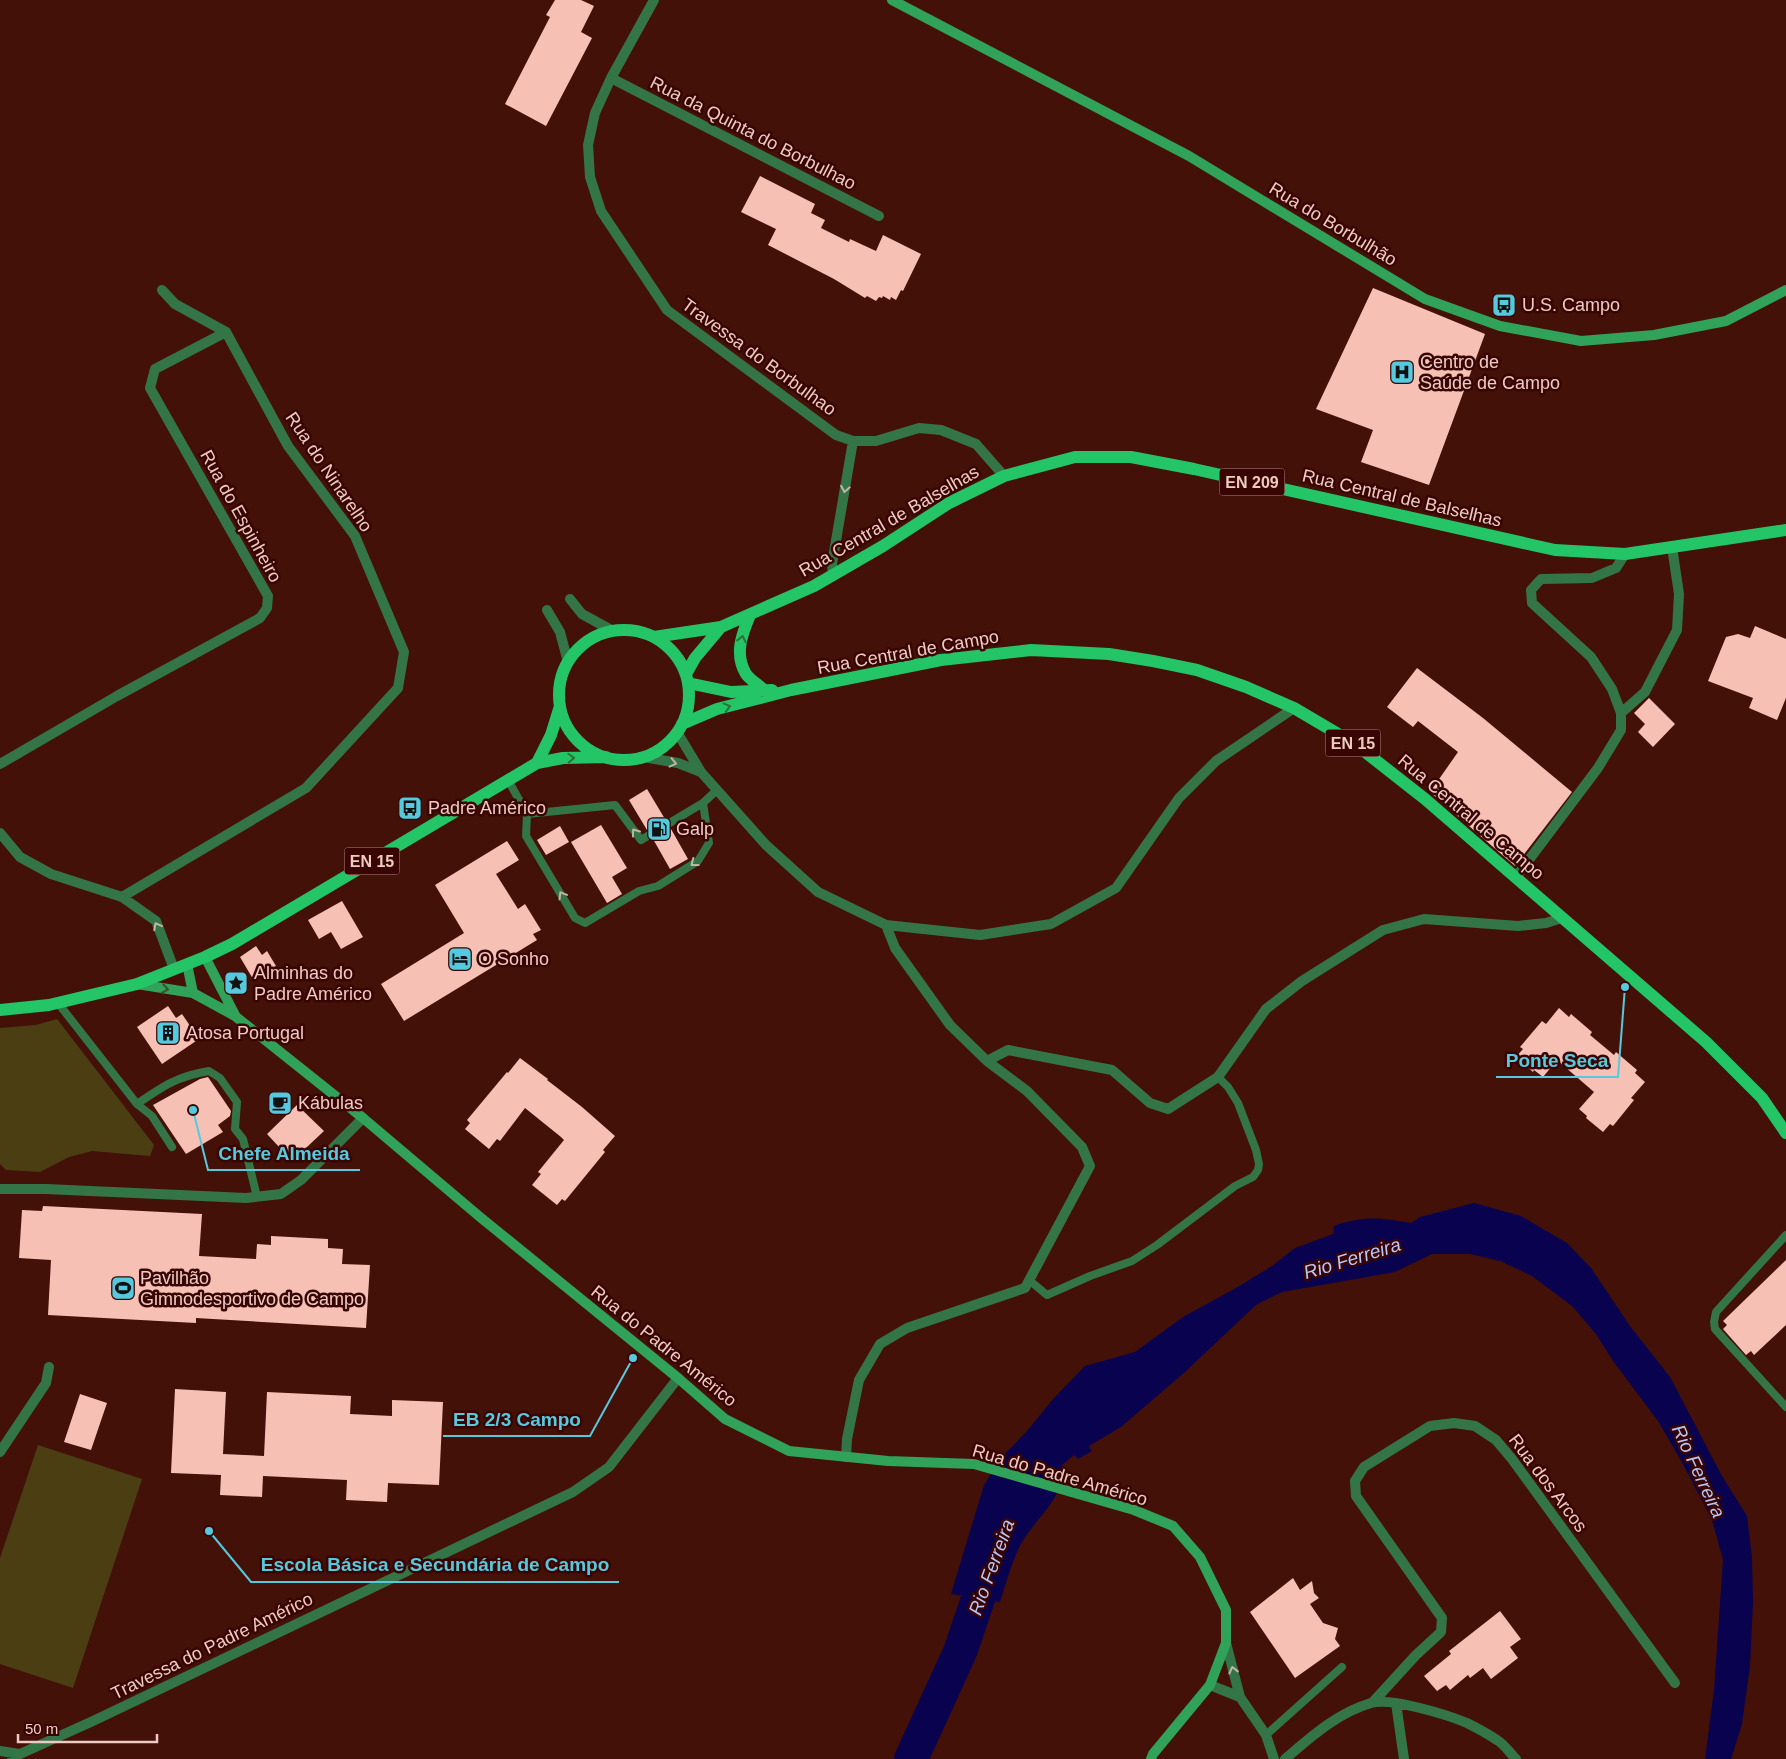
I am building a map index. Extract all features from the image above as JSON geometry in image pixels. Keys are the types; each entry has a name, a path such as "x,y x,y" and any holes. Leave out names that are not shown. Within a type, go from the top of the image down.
{"main road":[{"name":"Rua Central de Balselhas","path":"654,637 721,627 750,615 814,586 883,546 949,504 1004,476 1075,457 1131,457 1194,469 1555,550 1625,554 1786,530"},
{"path":"750,615 740,638 739,657 747,675 764,690"},
{"name":"Rua Central de Balselhas","path":"687,679 695,658 721,627"},
{"name":"EN 15","path":"0,1010 58,1003 137,984 205,957 232,944 537,763 563,758 606,757 624,760 643,757 656,751 668,743 680,728 687,711 689,697 687,679 674,652 654,637 641,632 613,631 597,636 582,644 568,662 562,676 559,691 560,706 566,723 576,738 590,750 606,757"},
{"name":"Rua Central de Campo","path":"680,728 717,709 791,690 941,660 1031,650 1109,654 1170,664 1197,670 1246,687 1294,708 1355,744 1425,799 1706,1042 1762,1098 1786,1133"},
{"name":"EN 15","path":"687,679 731,692 791,690"},
{"name":"EN 15","path":"537,763 551,735 560,706"}],"street":[{"name":"Travessa do Borbulhao","path":"653,0 611,78 595,113 588,145 590,177 600,211 667,310 836,435 853,441 876,441 919,428 941,430 976,444 1004,476"},
{"name":"Rua do Borbulhão","path":"892,0 1189,156 1426,299 1500,326 1581,341 1654,335 1726,321 1786,290"},
{"name":"Rua da Quinta do Borbulhao","path":"611,78 879,216"},
{"path":"162,290 175,304 226,332"},
{"name":"Rua do Espinheiro","path":"0,764 117,696 260,618 267,608 268,596 150,388 155,369 226,332"},
{"name":"Rua do Ninarelho","path":"122,897 306,788 398,688 404,652 355,536 288,446 226,332"},
{"path":"833,575 832,564 853,441"},
{"path":"1621,713 1645,692 1677,630 1679,594 1672,547"},
{"path":"1516,877 1598,768 1620,730 1621,713 1612,689 1591,657 1532,603 1531,590 1541,579 1592,578 1616,568 1625,554"},
{"path":"570,598 582,614 613,631"},
{"path":"547,610 560,632 568,662"},
{"path":"680,728 701,772 766,845 818,892 886,925 980,935 1051,924 1116,888 1179,798 1216,761 1294,708"},
{"path":"643,757 678,763 701,772"},
{"path":"0,834 20,857 51,874 122,897 156,921 174,969"},
{"path":"987,1061 1008,1050 1112,1070 1150,1102 1168,1109 1218,1077 1266,1009 1302,981 1383,930 1424,919 1518,926 1546,923 1562,918"},
{"path":"846,1457 847,1439 859,1380 880,1344 907,1328 1025,1288 1090,1166 1082,1147 1027,1091 987,1061 950,1025 895,948 886,925"},
{"name":"Rua do Padre Américo","path":"205,957 236,1016"},
{"path":"187,964 193,994"},
{"name":"Rua do Padre Américo","path":"137,984 193,994 236,1016 363,1118 725,1419 789,1451 888,1461 974,1464 1134,1510 1173,1526 1200,1556 1226,1610 1226,1643"},
{"path":"0,1189 46,1189 246,1198 281,1194 301,1180 363,1118"},
{"path":"0,1452 46,1383 49,1367"},
{"name":"Travessa do Padre Américo","path":"0,1752 16,1756 573,1492 609,1467 678,1378"},
{"name":"Rua dos Arcos","path":"1373,1702 1416,1655 1441,1632 1442,1618 1356,1496 1355,1481 1364,1467 1430,1426 1454,1423 1475,1426 1496,1440 1507,1452 1675,1683"},
{"path":"1150,1759 1210,1685 1226,1643"},
{"path":"1226,1643 1240,1697 1266,1735 1274,1759"},
{"path":"1210,1685 1240,1697"},
{"path":"1285,1759 1328,1724 1348,1711 1373,1702 1396,1703 1437,1713 1468,1724 1499,1741 1516,1759"},
{"path":"1396,1703 1404,1758"}],"lane":[{"path":"508,780 527,814 526,836 575,918 585,923 639,891 658,886 698,861 709,843 703,803"},
{"path":"527,814 615,804 641,840 703,803 717,790"},
{"path":"58,1003 137,1104 152,1116 172,1147"},
{"path":"137,1104 165,1084 190,1074 209,1070 220,1078 237,1102 235,1129 243,1139 257,1196"},
{"path":"1029,1280 1047,1295 1090,1276 1106,1272 1132,1261 1212,1202 1253,1177 1258,1170 1256,1150 1238,1103 1228,1087 1218,1077"},
{"path":"1786,1235 1716,1312 1714,1322 1715,1329 1786,1407"},
{"path":"1266,1735 1342,1667"}],"shaded area":[{"path":"57,1019 154,1145 150,1156 92,1151 69,1157 40,1172 6,1170 0,1164 0,1028 36,1025"},
{"path":"38,1445 142,1479 73,1688 0,1664 0,1558"}],"water":[{"path":"1474,1203 1521,1216 1567,1243 1591,1268 1630,1326 1670,1377 1722,1476 1747,1516 1752,1557 1753,1603 1750,1666 1742,1724 1731,1759 1705,1759 1714,1690 1723,1560 1712,1520 1658,1421 1613,1361 1596,1334 1572,1306 1532,1276 1500,1261 1470,1254 1432,1254 1395,1272 1282,1292 1256,1305 1185,1372 1121,1427 1089,1446 1092,1451 1078,1459 1074,1455 1062,1465 1060,1487 1049,1507 1021,1544 1000,1602 951,1594 984,1485 1003,1456 1085,1366 1135,1352 1183,1317 1272,1266 1295,1248 1333,1234 1334,1226 1354,1220 1372,1218 1411,1223 1420,1217"}],"building":[{"path":"555,0 581,0 594,6 581,32 592,38 546,126 505,104 550,17 546,15"},
{"path":"760,176 815,204 811,213 825,220 821,228 849,242 850,239 876,251 883,235 921,254 903,291 901,290 896,300 891,297 890,300 883,296 882,298 879,297 876,301 867,296 865,298 834,279 768,245 776,229 741,212"},
{"name":"Centro de Saúde de Campo","path":"1373,288 1485,334 1429,485 1361,462 1373,430 1316,409"},
{"path":"1755,626 1786,639 1786,698 1777,720 1749,708 1753,698 1708,681 1726,637 1738,634 1750,638"},
{"path":"1417,668 1483,718 1572,792 1515,866 1430,792 1458,752 1418,721 1413,727 1387,707"},
{"path":"1649,698 1675,724 1653,747 1638,732 1645,724 1634,713"},
{"path":"647,789 665,819 647,830 629,800"},
{"path":"601,825 627,868 612,877 622,894 607,903 571,842"},
{"path":"560,826 569,842 546,855 537,840"},
{"path":"671,829 688,859 670,869 653,839"},
{"path":"507,841 519,860 496,874 518,909 525,904 541,930 533,934 537,940 404,1021 381,984 464,933 435,885"},
{"path":"342,901 363,937 341,949 331,932 319,939 308,920"},
{"path":"256,946 262,955 267,951 276,966 253,979 240,957"},
{"name":"Atosa Portugal","path":"168,1006 176,1018 182,1014 199,1039 162,1064 137,1027"},
{"path":"1559,1008 1569,1017 1571,1014 1592,1032 1590,1035 1614,1055 1616,1052 1637,1070 1635,1073 1645,1082 1631,1098 1634,1100 1613,1126 1610,1124 1603,1132 1586,1118 1587,1116 1579,1109 1594,1092 1557,1060 1543,1077 1534,1070 1533,1072 1516,1057 1523,1049 1520,1047 1542,1021 1546,1024"},
{"path":"520,1058 548,1079 615,1136 603,1150 605,1152 565,1201 562,1199 557,1205 532,1185 541,1174 538,1172 564,1140 561,1137 525,1108 500,1141 497,1139 489,1149 465,1129 470,1123 467,1120"},
{"path":"208,1077 231,1111 230,1116 218,1125 223,1132 186,1154 153,1105 200,1079"},
{"path":"297,1105 324,1131 292,1161 267,1134"},
{"path":"43,1206 202,1214 199,1256 256,1259 257,1244 271,1245 271,1236 328,1239 328,1248 343,1249 342,1264 370,1265 366,1328 196,1318 196,1323 48,1315 51,1260 19,1258 22,1210 42,1211"},
{"path":"1786,1260 1786,1325 1754,1355 1751,1351 1746,1355 1723,1329 1727,1325 1723,1321"},
{"path":"175,1389 226,1392 223,1454 264,1456 267,1392 351,1396 350,1414 392,1416 392,1400 443,1402 439,1485 388,1483 387,1502 346,1500 347,1480 263,1476 262,1497 220,1495 221,1475 171,1473"},
{"path":"80,1394 107,1403 91,1450 64,1442"},
{"path":"1293,1578 1300,1590 1312,1581 1314,1593 1319,1598 1310,1604 1323,1623 1338,1628 1335,1639 1340,1646 1295,1678 1250,1612"},
{"path":"1500,1611 1521,1639 1510,1647 1518,1658 1491,1679 1483,1668 1470,1678 1468,1675 1450,1690 1446,1685 1437,1691 1424,1676 1451,1654 1449,1651"}],"waterway":[{"name":"Rio Ferreira","path":"911,1759 960,1652 993,1555"}],"place":[{"name":"U.S. Campo","path":"1504,305"},
{"name":"Centro de Saúde de Campo","path":"1402,372"},
{"name":"Padre Américo","path":"410,808"},
{"name":"Galp","path":"659,829"},
{"name":"O Sonho","path":"460,959"},
{"name":"Alminhas do Padre Américo","path":"236,983"},
{"name":"Ponte Seca","path":"1625,987"},
{"name":"Atosa Portugal","path":"168,1033"},
{"name":"Kábulas","path":"280,1103"},
{"name":"Chefe Almeida","path":"193,1110"},
{"name":"Pavilhão Gimnodesportivo de Campo","path":"123,1288"},
{"name":"EB 2/3 Campo","path":"633,1358"},
{"name":"Escola Básica e Secundária de Campo","path":"209,1531"}]}
